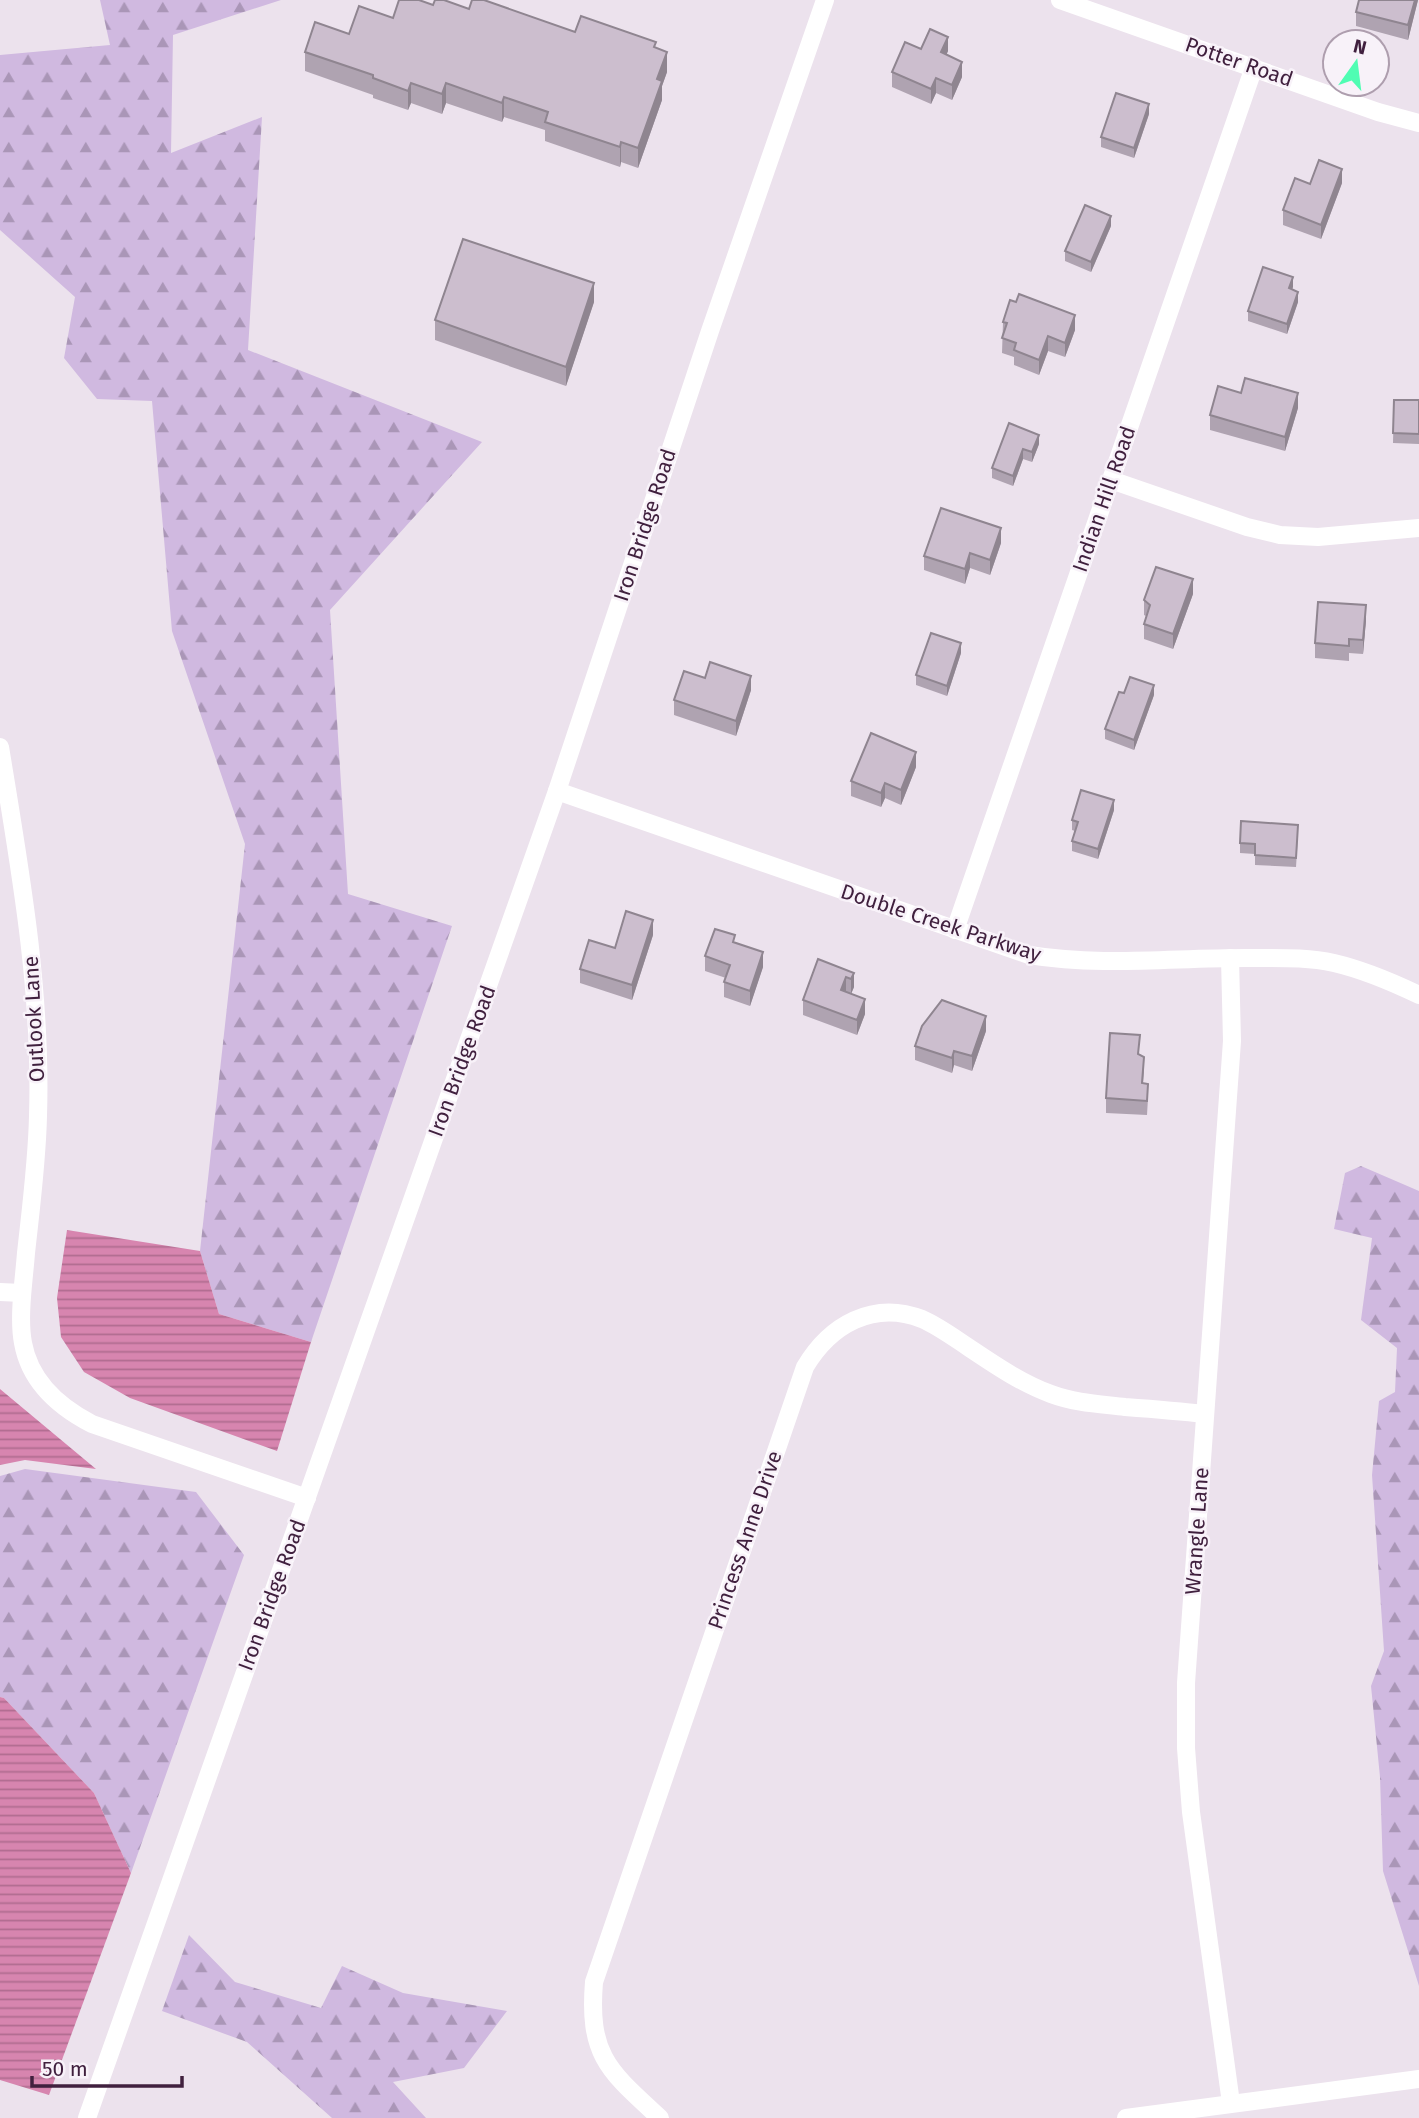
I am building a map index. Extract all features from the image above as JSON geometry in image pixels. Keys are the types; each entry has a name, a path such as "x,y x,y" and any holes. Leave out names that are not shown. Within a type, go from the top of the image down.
{"street":[{"name":"Iron Bridge Road","path":"87,2118 557,791 710,331 825,0"},
{"name":"Potter Road","path":"1060,0 1419,123"},
{"name":"Indian Hill Road","path":"955,930 1254,67"},
{"path":"1111,480 1247,527 1280,535 1318,537 1419,528"},
{"name":"Outlook Lane","path":"0,747 31,950 37,1019 34,1185 22,1293 22,1341 28,1362 52,1398 70,1413 121,1436 307,1498"},
{"name":"Double Creek Parkway","path":"557,791 1029,955 1092,962 1305,958 1333,963 1387,980 1419,995"},
{"name":"Wrangle Lane","path":"1230,958 1232,1041 1186,1684 1185,1748 1191,1812 1231,2103"},
{"path":"0,1292 22,1293"},
{"name":"Princess Anne Drive","path":"660,2118 618,2078 601,2053 591,2012 594,1982 805,1367 814,1351 833,1332 847,1323 882,1313 900,1314 935,1325 1010,1375 1054,1395 1091,1404 1205,1414"},
{"path":"1126,2118 1419,2079"}],"green space":[{"path":"100,0 281,0 173,35 171,153 262,117 248,350 482,442 330,610 348,894 452,926 311,1342 219,1314 200,1251 245,844 172,631 152,401 97,399 64,358 75,297 0,230 0,55 110,45"},
{"path":"1361,1166 1419,1191 1419,1986 1383,1871 1380,1777 1371,1686 1384,1651 1372,1475 1379,1401 1395,1392 1397,1348 1361,1320 1372,1238 1334,1229 1345,1173"},
{"path":"25,1469 196,1492 244,1555 131,1873 94,1793 4,1698 0,1697 0,1476"},
{"path":"189,1935 235,1982 321,2008 342,1966 403,1993 507,2011 464,2068 393,2082 426,2118 332,2118 247,2042 162,2011"}],"shaded area":[{"path":"67,1230 200,1251 219,1314 311,1342 277,1451 130,1398 84,1372 61,1337 57,1298"},
{"path":"0,1389 96,1469 25,1460 0,1465"},
{"path":"0,1697 4,1698 94,1793 131,1873 49,2095 0,2080"}],"building":[{"path":"399,0 419,0 433,5 435,0 444,0 469,9 472,0 484,0 575,32 581,16 656,42 654,47 667,52 657,79 662,81 638,148 621,142 620,147 545,122 548,112 504,97 502,103 446,83 442,94 411,83 408,91 373,78 373,75 305,52 315,22 349,34 359,6 393,18"},
{"path":"1359,0 1415,0 1408,25 1356,12"},
{"path":"930,29 948,37 941,52 962,62 952,85 936,78 931,89 892,72 905,42 921,49"},
{"path":"1116,93 1149,104 1134,148 1101,137"},
{"path":"1319,160 1342,169 1321,225 1283,210 1295,178 1310,184"},
{"path":"1085,205 1111,216 1091,262 1065,251"},
{"path":"463,239 594,283 566,367 435,320"},
{"path":"1263,267 1293,277 1289,288 1298,292 1287,324 1248,311"},
{"path":"1019,294 1075,315 1065,343 1048,336 1039,360 1014,350 1016,343 1002,338 1007,323 1003,322 1010,300 1016,302"},
{"path":"1245,378 1298,393 1285,437 1210,415 1218,386 1241,393"},
{"path":"1394,400 1419,400 1419,434 1393,433"},
{"path":"1009,423 1039,435 1032,452 1023,449 1013,476 992,468"},
{"path":"941,508 1001,528 990,560 970,553 965,569 924,556"},
{"path":"1156,567 1193,579 1173,634 1144,624 1150,605 1144,600"},
{"path":"1318,602 1366,605 1363,640 1349,639 1349,646 1315,643"},
{"path":"931,633 961,643 947,686 916,675"},
{"path":"710,662 751,676 736,721 674,700 684,671 705,678"},
{"path":"1130,677 1154,685 1134,740 1105,729 1119,692 1124,693"},
{"path":"871,733 916,752 901,790 885,783 881,793 851,781"},
{"path":"1081,790 1114,800 1098,849 1072,841 1078,822 1072,820"},
{"path":"1241,821 1298,825 1296,858 1255,855 1255,844 1240,843"},
{"path":"626,911 653,920 632,985 580,969 589,940 615,948"},
{"path":"715,929 735,935 733,942 763,952 750,991 724,982 730,965 705,956"},
{"path":"818,959 854,973 851,979 846,977 841,990 865,999 857,1020 803,1000"},
{"path":"942,1000 986,1016 972,1056 954,1051 952,1058 915,1046 922,1026"},
{"path":"1110,1033 1140,1035 1138,1054 1144,1057 1142,1083 1148,1084 1147,1101 1106,1098"}]}
